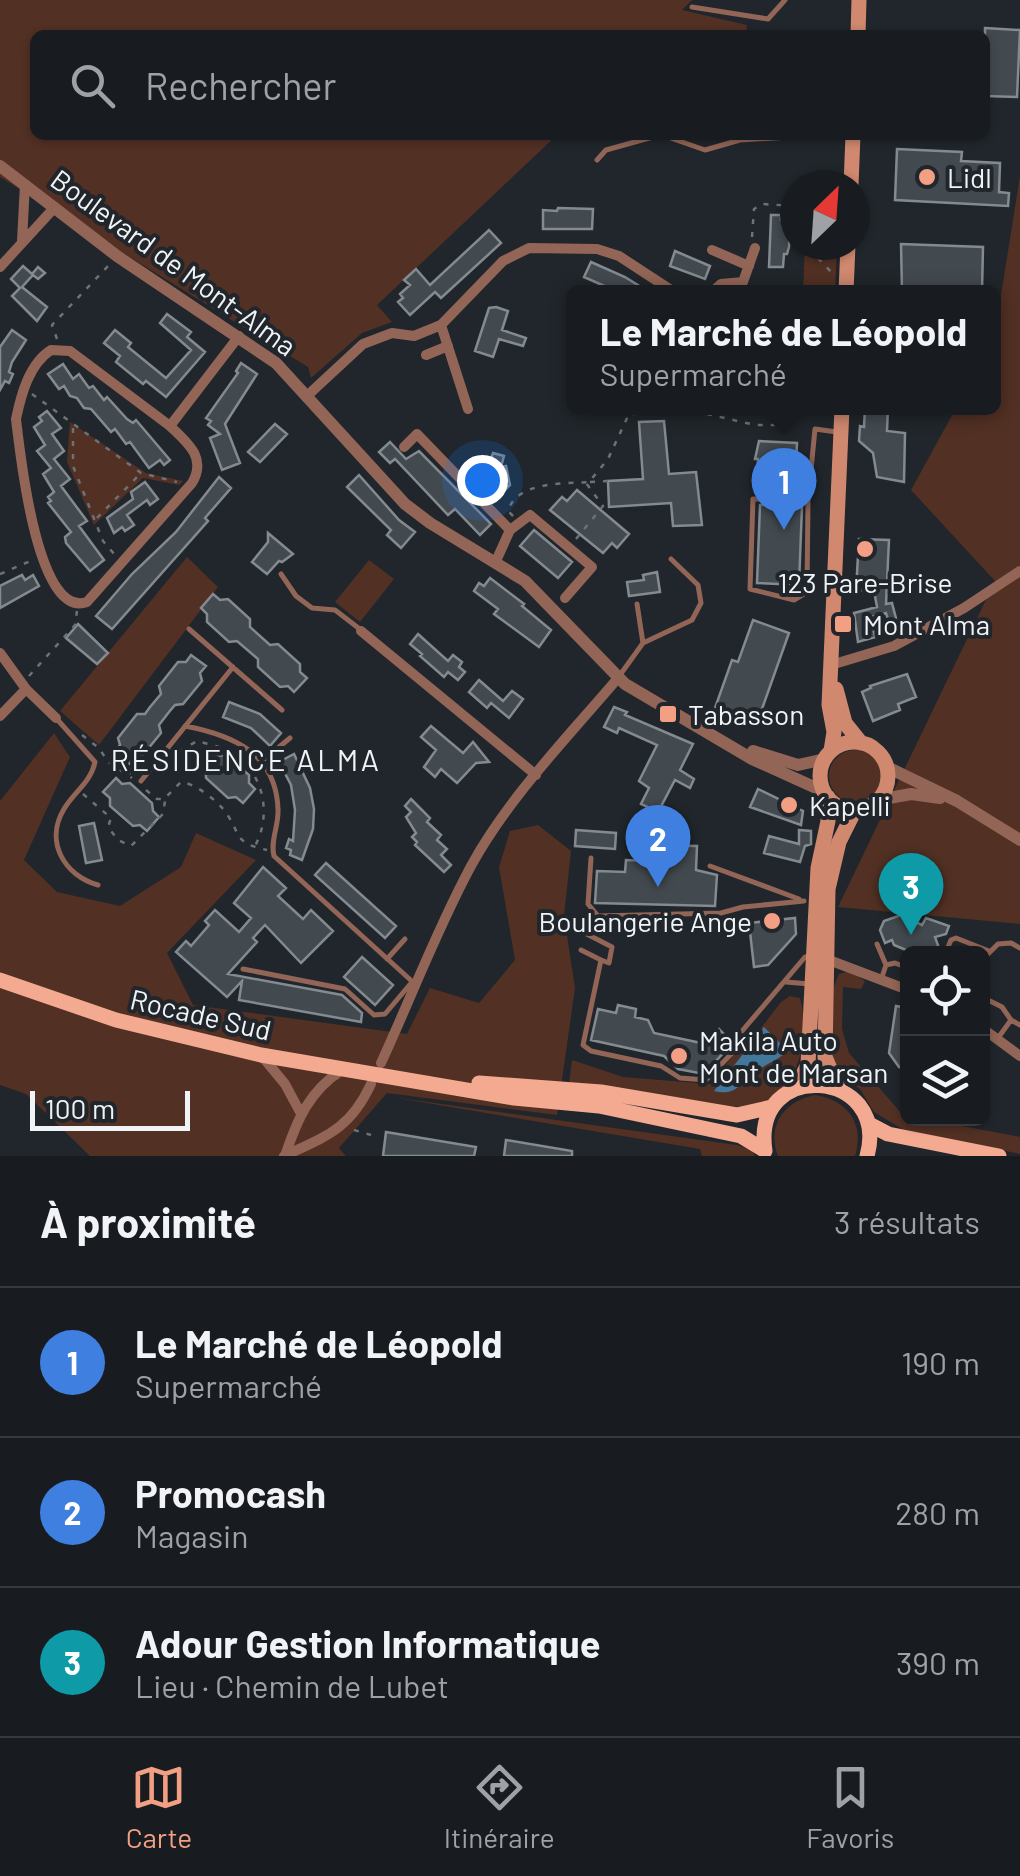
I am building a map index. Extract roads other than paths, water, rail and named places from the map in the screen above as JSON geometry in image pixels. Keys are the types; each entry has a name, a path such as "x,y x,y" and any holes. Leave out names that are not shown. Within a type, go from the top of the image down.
{"main road":[{"path":"858,30 859,0"},
{"path":"852,170 854,140"},
{"path":"847,285 848,260"},
{"path":"839,1089 825,1057 821,957 810,903 826,794 821,769 834,732 829,706 841,415"},
{"path":"831,664 845,723 861,743"},
{"path":"826,794 845,808 856,810 878,800 887,784 887,766 877,751 861,743 850,742 828,755"},
{"path":"796,1088 808,1064 814,986 828,921 828,889 834,859 856,810"},
{"name":"Rocade Sud","path":"0,980 116,1020 260,1055 514,1098 599,1106 742,1136 765,1153"},
{"name":"Rocade Sud","path":"394,1078 601,1092 737,1115 772,1107"},
{"path":"765,1153 766,1120 772,1107 796,1088 810,1084 839,1089 852,1097 868,1124 867,1156"},
{"path":"868,1124 898,1136 999,1156"}],"street":[{"name":"Boulevard de Mont-Alma","path":"0,166 117,256 276,363 414,511 496,561 539,593 618,678 752,759 826,794"},
{"path":"22,242 25,184"},
{"path":"0,267 54,206"},
{"path":"308,395 363,344 392,333 414,336 442,325 503,261 529,248 597,248 619,256 663,285"},
{"path":"738,285 755,248"},
{"path":"712,250 750,266"},
{"path":"442,325 468,409"},
{"path":"170,426 239,336"},
{"path":"426,355 448,346"},
{"path":"60,348 80,356 170,426 196,454 197,474 87,602 78,605 65,600 57,592 40,556 16,419 20,399 38,362 51,350 60,348"},
{"path":"404,447 417,434 510,530"},
{"path":"496,561 510,530 530,515 592,567 566,598"},
{"path":"831,664 894,646 1020,572"},
{"path":"361,631 388,645 536,775"},
{"path":"0,653 24,686 56,718"},
{"path":"381,1063 414,983 494,829 618,678"},
{"path":"0,716 24,686"},
{"name":"Boulevard de Mont-Alma","path":"727,743 798,765 828,755"},
{"path":"887,766 957,801 1020,840"},
{"path":"878,800 911,794 957,801"},
{"path":"821,957 900,987"},
{"path":"990,1033 1020,1056"},
{"path":"260,1055 285,1084 300,1112"},
{"path":"285,1156 300,1112 343,1069"},
{"path":"285,1156 339,1130 361,1106 371,1084"}],"lane":[{"path":"692,7 768,19 785,0"},
{"path":"597,160 606,150 643,140"},
{"path":"676,140 705,150 740,140"},
{"path":"808,500 753,500 750,589 794,600 807,592 808,500 815,429 840,432"},
{"path":"618,678 643,644 692,620 701,603 698,585 671,558"},
{"path":"281,574 296,596 312,608 335,610 361,631"},
{"path":"638,604 643,644"},
{"path":"189,629 282,710"},
{"path":"141,781 233,667"},
{"path":"56,718 95,762 58,822 58,846 74,876 98,885"},
{"path":"185,726 232,738 261,762 272,778 278,808 272,851 278,861 414,983 380,1016 345,989 243,970"},
{"path":"261,762 290,738"},
{"path":"591,858 588,904 598,916 721,913 743,907 810,903"},
{"path":"710,866 810,903 828,921"},
{"path":"577,929 612,947 609,963 581,950"},
{"path":"948,946 956,938 977,946"},
{"path":"388,959 405,939"},
{"path":"990,951 1005,942 1020,948"},
{"path":"877,944 886,965 881,980"},
{"path":"602,960 583,1045 591,1051 661,1066 680,1078 706,1080 736,1048 738,1037 805,957 821,957"},
{"path":"886,965 900,965"},
{"path":"783,983 794,981 814,986"},
{"path":"990,1001 1020,1025"},
{"path":"998,1038 1011,1020"}],"water":[{"path":"764,1027 788,1051 733,1090 714,1091"}],"place":[{"name":"Lidl","path":"927,177"},
{"name":"Le Marché de Léopold","path":"784,530"},
{"name":"123 Pare-Brise","path":"865,549"},
{"name":"Mont Alma","path":"843,624"},
{"name":"Tabasson","path":"668,714"},
{"name":"Kapelli","path":"789,805"},
{"name":"Promocash","path":"658,887"},
{"name":"Boulangerie Ange","path":"772,921"},
{"name":"Adour Gestion Informatique","path":"911,935"},
{"name":"Makila Auto Mont de Marsan","path":"679,1056"}],"district":[{"name":"RÉSIDENCE ALMA","path":"246,759"}]}
